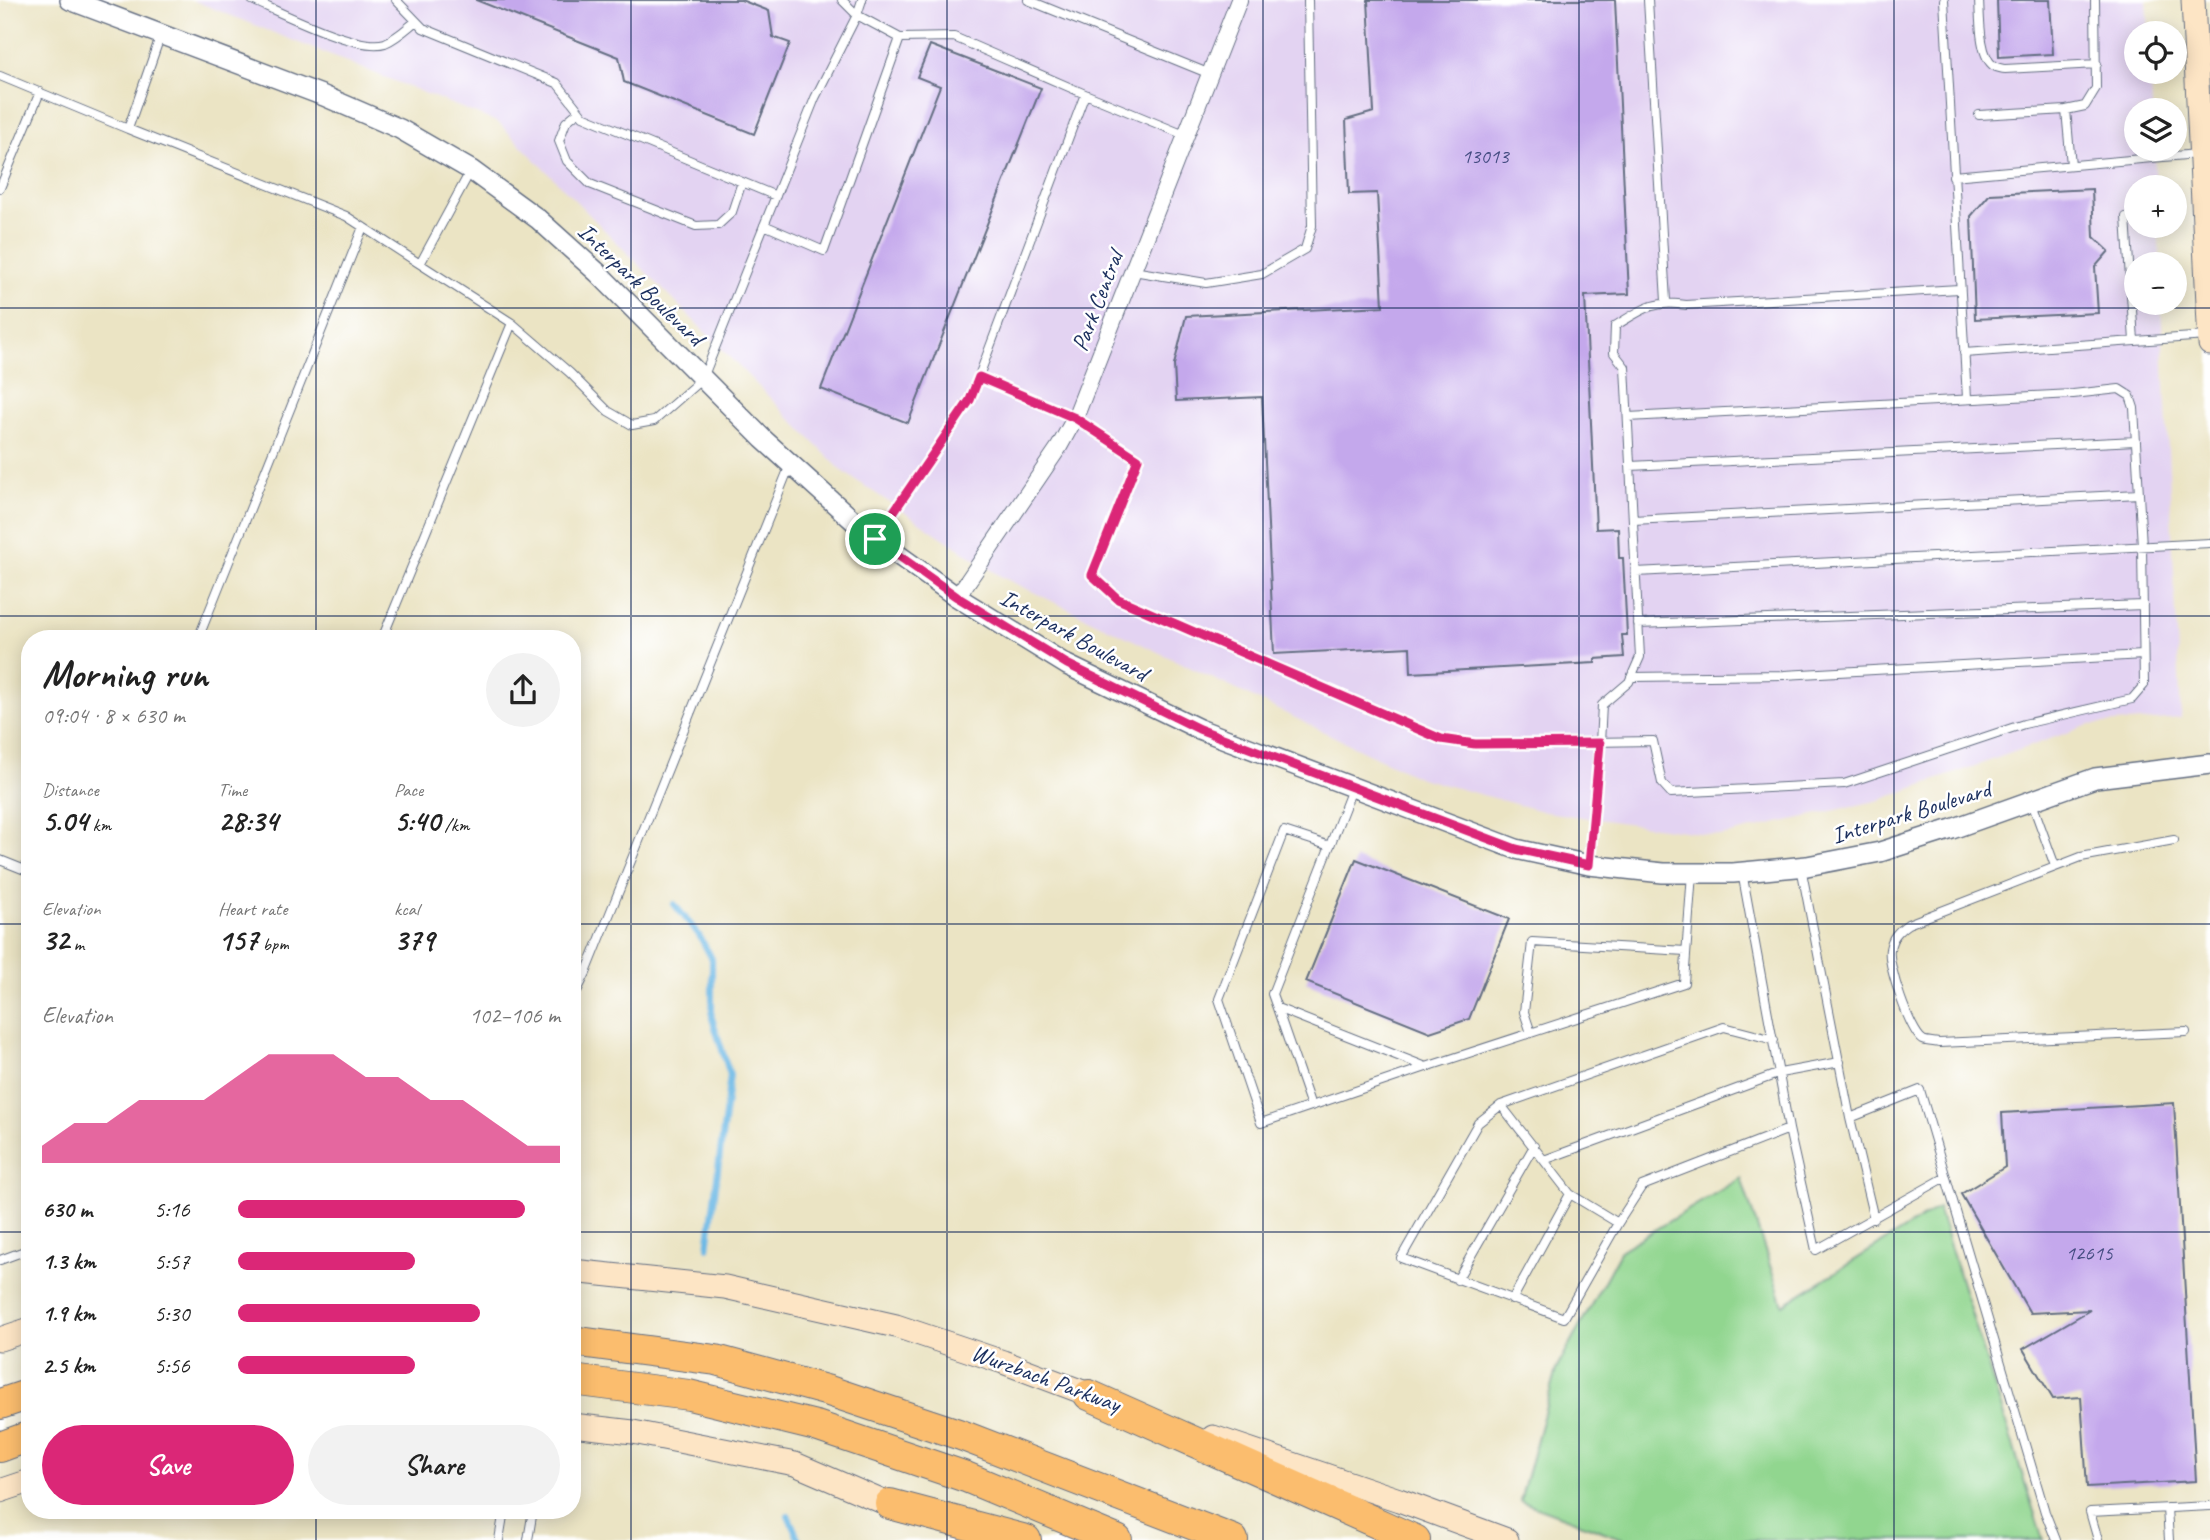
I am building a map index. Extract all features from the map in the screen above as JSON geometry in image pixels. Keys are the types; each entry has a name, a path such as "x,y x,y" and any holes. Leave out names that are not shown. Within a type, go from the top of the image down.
{"highway":[{"path":"581,1342 716,1360 829,1391 961,1435 1233,1540"},
{"path":"581,1381 689,1395 816,1426 966,1477 1117,1540"},
{"path":"1089,1395 1415,1540"},
{"path":"0,1404 21,1397"},
{"path":"0,1447 21,1439"},
{"path":"890,1504 1026,1540"}],"main road":[{"path":"2193,0 2210,344"},
{"name":"Wurzbach Parkway","path":"581,1272 725,1287 895,1326 1399,1500 1507,1540"},
{"path":"0,1339 21,1332"},
{"path":"581,1428 633,1432 795,1464 967,1540"},
{"path":"0,1492 21,1484"}],"street":[{"name":"Park Central","path":"957,597 1075,418 1239,0"},
{"name":"Interpark Boulevard","path":"74,1 324,96 400,129 471,170 538,219 598,273 791,464 875,539 957,597 1067,664 1199,729 1516,849 1589,865 1663,873 1742,872 1801,867 1880,852 2095,778 2210,764"}],"lane":[{"path":"252,0 335,35 368,45 384,43 399,36 416,21"},
{"path":"396,0 423,28 557,83 583,116 776,196"},
{"path":"842,0 857,15 900,38 954,37 1187,136"},
{"path":"0,76 346,216 512,324 570,373 608,411 632,425 654,421 703,378 815,98 862,0"},
{"path":"1028,0 1211,74"},
{"path":"1133,271 1206,283 1262,274 1305,249 1312,226 1308,0"},
{"path":"1648,0 1666,301"},
{"path":"1944,0 1967,398"},
{"path":"1979,0 1983,44 1987,58 1994,67 2005,69 2097,64"},
{"path":"1979,115 2066,110 2085,106 2096,88 2095,0"},
{"path":"128,129 161,34"},
{"path":"764,225 824,251 900,38"},
{"path":"0,188 40,92"},
{"path":"875,539 970,400 1085,94"},
{"path":"2066,110 2071,165"},
{"path":"579,111 566,122 559,141 567,161 590,184 696,226 718,225 732,212 742,182"},
{"path":"1953,176 2200,153"},
{"path":"420,264 471,170"},
{"path":"202,630 363,227"},
{"path":"2127,238 2134,341"},
{"path":"1589,865 1602,705 1629,682 1640,657 1625,367 1614,353 1615,326 1640,310 1666,301 1686,305 1959,289"},
{"path":"386,630 512,324"},
{"path":"1964,353 2210,336"},
{"path":"979,377 1075,418 1138,459 1092,575 1118,599 1441,739 1475,744 1653,741 1661,783 1671,793 1844,784 2024,724 2132,698 2144,685 2143,546 2137,441 2134,408 2130,396 2119,389 1628,417"},
{"path":"1630,466 2137,441"},
{"path":"581,982 791,464"},
{"path":"1633,520 2140,494"},
{"path":"1636,572 2210,543"},
{"path":"1639,624 2143,605"},
{"path":"1632,677 1784,675 2143,656"},
{"path":"1311,1107 1272,994 1352,789"},
{"path":"2031,800 2056,866"},
{"path":"1330,846 1284,831 1219,999 1261,1123 1684,983 1692,873"},
{"path":"2174,840 2081,857 1908,924 1895,934 1889,960 1914,1030 1924,1040 1939,1043 2186,1032"},
{"path":"0,860 21,868"},
{"path":"1801,867 1850,1118 1874,1219"},
{"path":"1742,872 1789,1129 1816,1250 1946,1178"},
{"path":"1531,1033 1524,1012 1532,942 1686,951"},
{"path":"1277,1008 1426,1067"},
{"path":"1774,1041 1724,1027 1501,1105 1478,1123 1401,1258 1564,1318 1642,1186 1789,1129"},
{"path":"1544,1160 1780,1073 1840,1062"},
{"path":"1850,1118 1920,1090 2045,1512 2056,1540"},
{"path":"1501,1105 1570,1194 1618,1223"},
{"path":"1457,1280 1534,1146"},
{"path":"1512,1300 1570,1194"},
{"path":"0,1260 21,1253"},
{"path":"2098,1540 2090,1512 2210,1506"},
{"path":"2167,1508 2169,1540"},
{"path":"499,1540 502,1519"},
{"path":"528,1540 532,1519"}],"shaded area":[{"path":"192,0 2147,0 2148,21 2124,21 2124,84 2151,84 2152,98 2124,98 2124,161 2155,161 2155,175 2124,175 2124,238 2159,238 2159,252 2124,252 2124,315 2162,315 2181,718 2089,725 1880,800 1721,836 1545,812 1420,778 1002,577 842,471 499,123"}],"green space":[{"path":"1741,1178 1783,1305 1938,1208 2043,1540 1626,1540 1520,1501 1556,1370 1621,1250"}],"building":[{"path":"476,0 741,0 769,11 773,37 790,43 754,134 624,82 619,57"},
{"path":"1368,0 1615,0 1629,294 1585,296 1596,529 1618,528 1619,558 1623,558 1627,635 1622,635 1624,657 1595,659 1595,663 1411,673 1410,647 1274,654 1262,397 1176,401 1174,365 1186,316 1383,306 1377,193 1349,194 1346,120 1374,112"},
{"path":"1997,0 2050,0 2053,54 1999,57"},
{"path":"930,45 1041,88 908,423 821,389 940,86 917,77"},
{"path":"2092,189 2094,237 2109,251 2095,267 2098,313 1975,319 1971,216 1990,194"},
{"path":"1356,859 1509,919 1469,1019 1430,1032 1306,982"},
{"path":"2174,1103 2196,1481 2087,1487 2081,1397 2053,1399 2023,1349 2090,1310 2030,1313 1961,1194 2005,1167 2002,1113"}],"waterway":[{"path":"674,904 699,935 712,959 712,1018 730,1075 708,1248"},
{"path":"788,1515 799,1540"}],"route":[{"path":"979,377 1075,418 1138,459 1092,575 1118,599 1441,739 1475,744 1600,743 1589,865 1516,849 1199,729 1067,664 957,597 875,539 970,400 979,377"}]}
